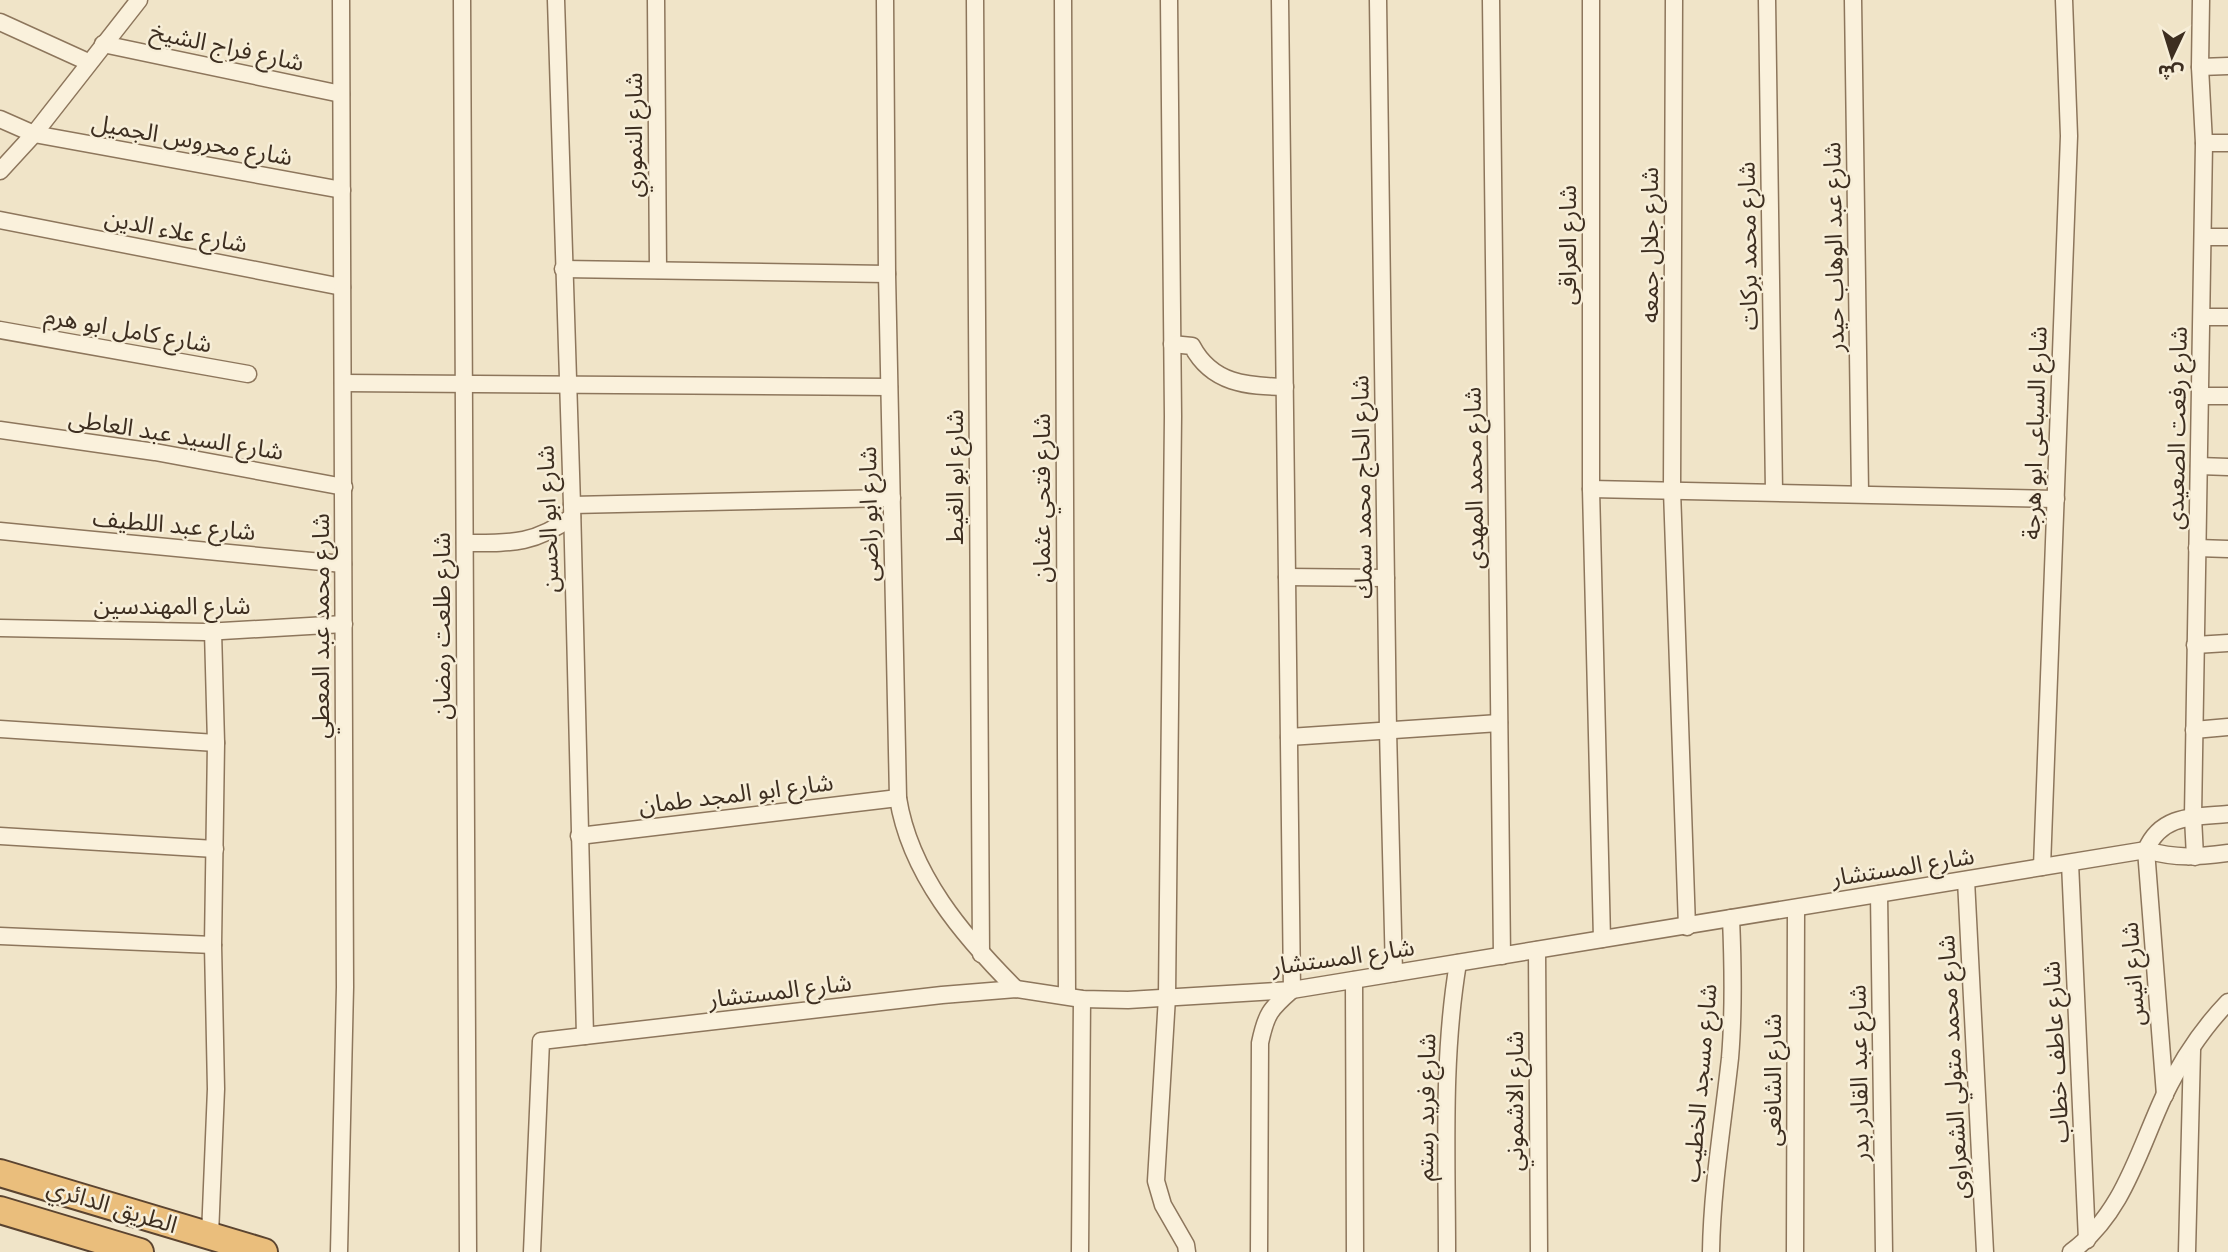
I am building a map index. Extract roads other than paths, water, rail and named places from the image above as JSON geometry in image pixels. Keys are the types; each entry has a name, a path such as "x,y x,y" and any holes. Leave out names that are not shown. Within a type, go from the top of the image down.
{"highway":[{"name":"الطريق الدائري","path":"0,1173 264,1252"},
{"name":"الطريق الدائري","path":"0,1210 140,1252"}],"street":[{"path":"0,171 34,134 139,0"},
{"name":"شارع محمد عبد المعطي","path":"339,1252 345,987 341,0"},
{"name":"شارع طلعت رمضان","path":"462,0 468,1252"},
{"name":"شارع ابو الحسن","path":"556,0 585,1036"},
{"name":"شارع النموري","path":"656,0 658,270"},
{"name":"شارع ابو راضى","path":"885,0 887,274 898,797 907,840 916,862 981,954 1016,989"},
{"name":"شارع ابو الغيط","path":"975,0 981,954"},
{"name":"شارع فتحي عثمان","path":"1063,0 1080,1252"},
{"path":"1169,0 1172,344 1167,997 1156,1181 1163,1205 1186,1245 1187,1252"},
{"path":"1259,1252 1261,1043 1272,1007 1292,990 1280,0"},
{"name":"شارع الحاج محمد سمك","path":"1378,0 1394,973"},
{"name":"شارع محمد المهدى","path":"1491,0 1502,956"},
{"name":"شارع العراقى","path":"1591,0 1591,489 1601,939"},
{"name":"شارع جلال جمعه","path":"1674,0 1672,490 1687,927"},
{"name":"شارع محمد بركات","path":"1768,0 1774,492"},
{"name":"شارع عبد الوهاب حيدر","path":"1853,0 1860,493"},
{"name":"شارع السباعى ابو هرجة","path":"2042,867 2069,136 2064,0"},
{"name":"شارع رفعت الصعيدى","path":"2195,857 2194,730 2204,144 2200,67 2201,0"},
{"path":"0,22 88,62"},
{"name":"شارع فراج الشيخ","path":"103,44 341,94"},
{"path":"2200,67 2228,66"},
{"name":"شارع محروس الجميل","path":"0,119 34,134 342,190"},
{"path":"2204,144 2228,143"},
{"name":"شارع علاء الدين","path":"0,220 342,287"},
{"path":"2203,237 2228,237"},
{"path":"563,268 887,274"},
{"path":"2202,317 2228,317"},
{"name":"شارع كامل ابو هرم","path":"0,330 248,374"},
{"path":"1172,344 1192,346 1208,368 1224,379 1250,386 1285,387"},
{"path":"343,383 889,387"},
{"path":"2201,396 2228,396"},
{"name":"شارع السيد عبد العاطى","path":"0,430 155,452 344,487"},
{"path":"2199,466 2228,467"},
{"path":"1591,489 2056,499"},
{"path":"465,544 525,541 549,532 572,511 892,498"},
{"name":"شارع عبد اللطيف","path":"0,531 344,564"},
{"path":"2197,548 2228,549"},
{"path":"1287,576 1386,578"},
{"name":"شارع المهندسين","path":"0,628 213,631 344,624"},
{"path":"210,1235 216,1089 213,945 216,743 213,631"},
{"path":"2196,645 2228,643"},
{"path":"1289,737 1499,723"},
{"path":"2194,730 2228,727"},
{"path":"0,729 216,743"},
{"name":"شارع ابو المجد طمان","path":"579,836 898,797"},
{"path":"2228,814 2193,817 2168,824 2158,830 2146,850 2170,857 2228,853"},
{"path":"0,835 215,849"},
{"name":"شارع المستشار","path":"532,1252 541,1041 1016,989 1075,998 1128,1000 1292,990 2146,850"},
{"name":"شارع انيس","path":"2146,850 2165,1095"},
{"name":"شارع عاطف خطاب","path":"2070,863 2087,1240"},
{"name":"شارع محمد متولي الشعراوى","path":"1966,880 1984,1252"},
{"name":"شارع عبد القادر بدر","path":"1879,894 1884,1252"},
{"name":"شارع الشافعى","path":"1795,1252 1796,908"},
{"name":"شارع مسجد الخطيب","path":"1711,1252 1714,1181 1730,1058 1733,1012 1731,918"},
{"path":"0,936 213,945"},
{"name":"شارع الاشموني","path":"1537,950 1539,1252"},
{"name":"شارع فريد رستم","path":"1447,1252 1448,1063 1451,1003 1458,963"},
{"path":"1354,980 1355,1252"},
{"path":"2071,1252 2087,1240 2110,1213 2129,1179 2165,1095 2192,1047 2228,1002"},
{"path":"2187,1252 2192,1047"}]}
